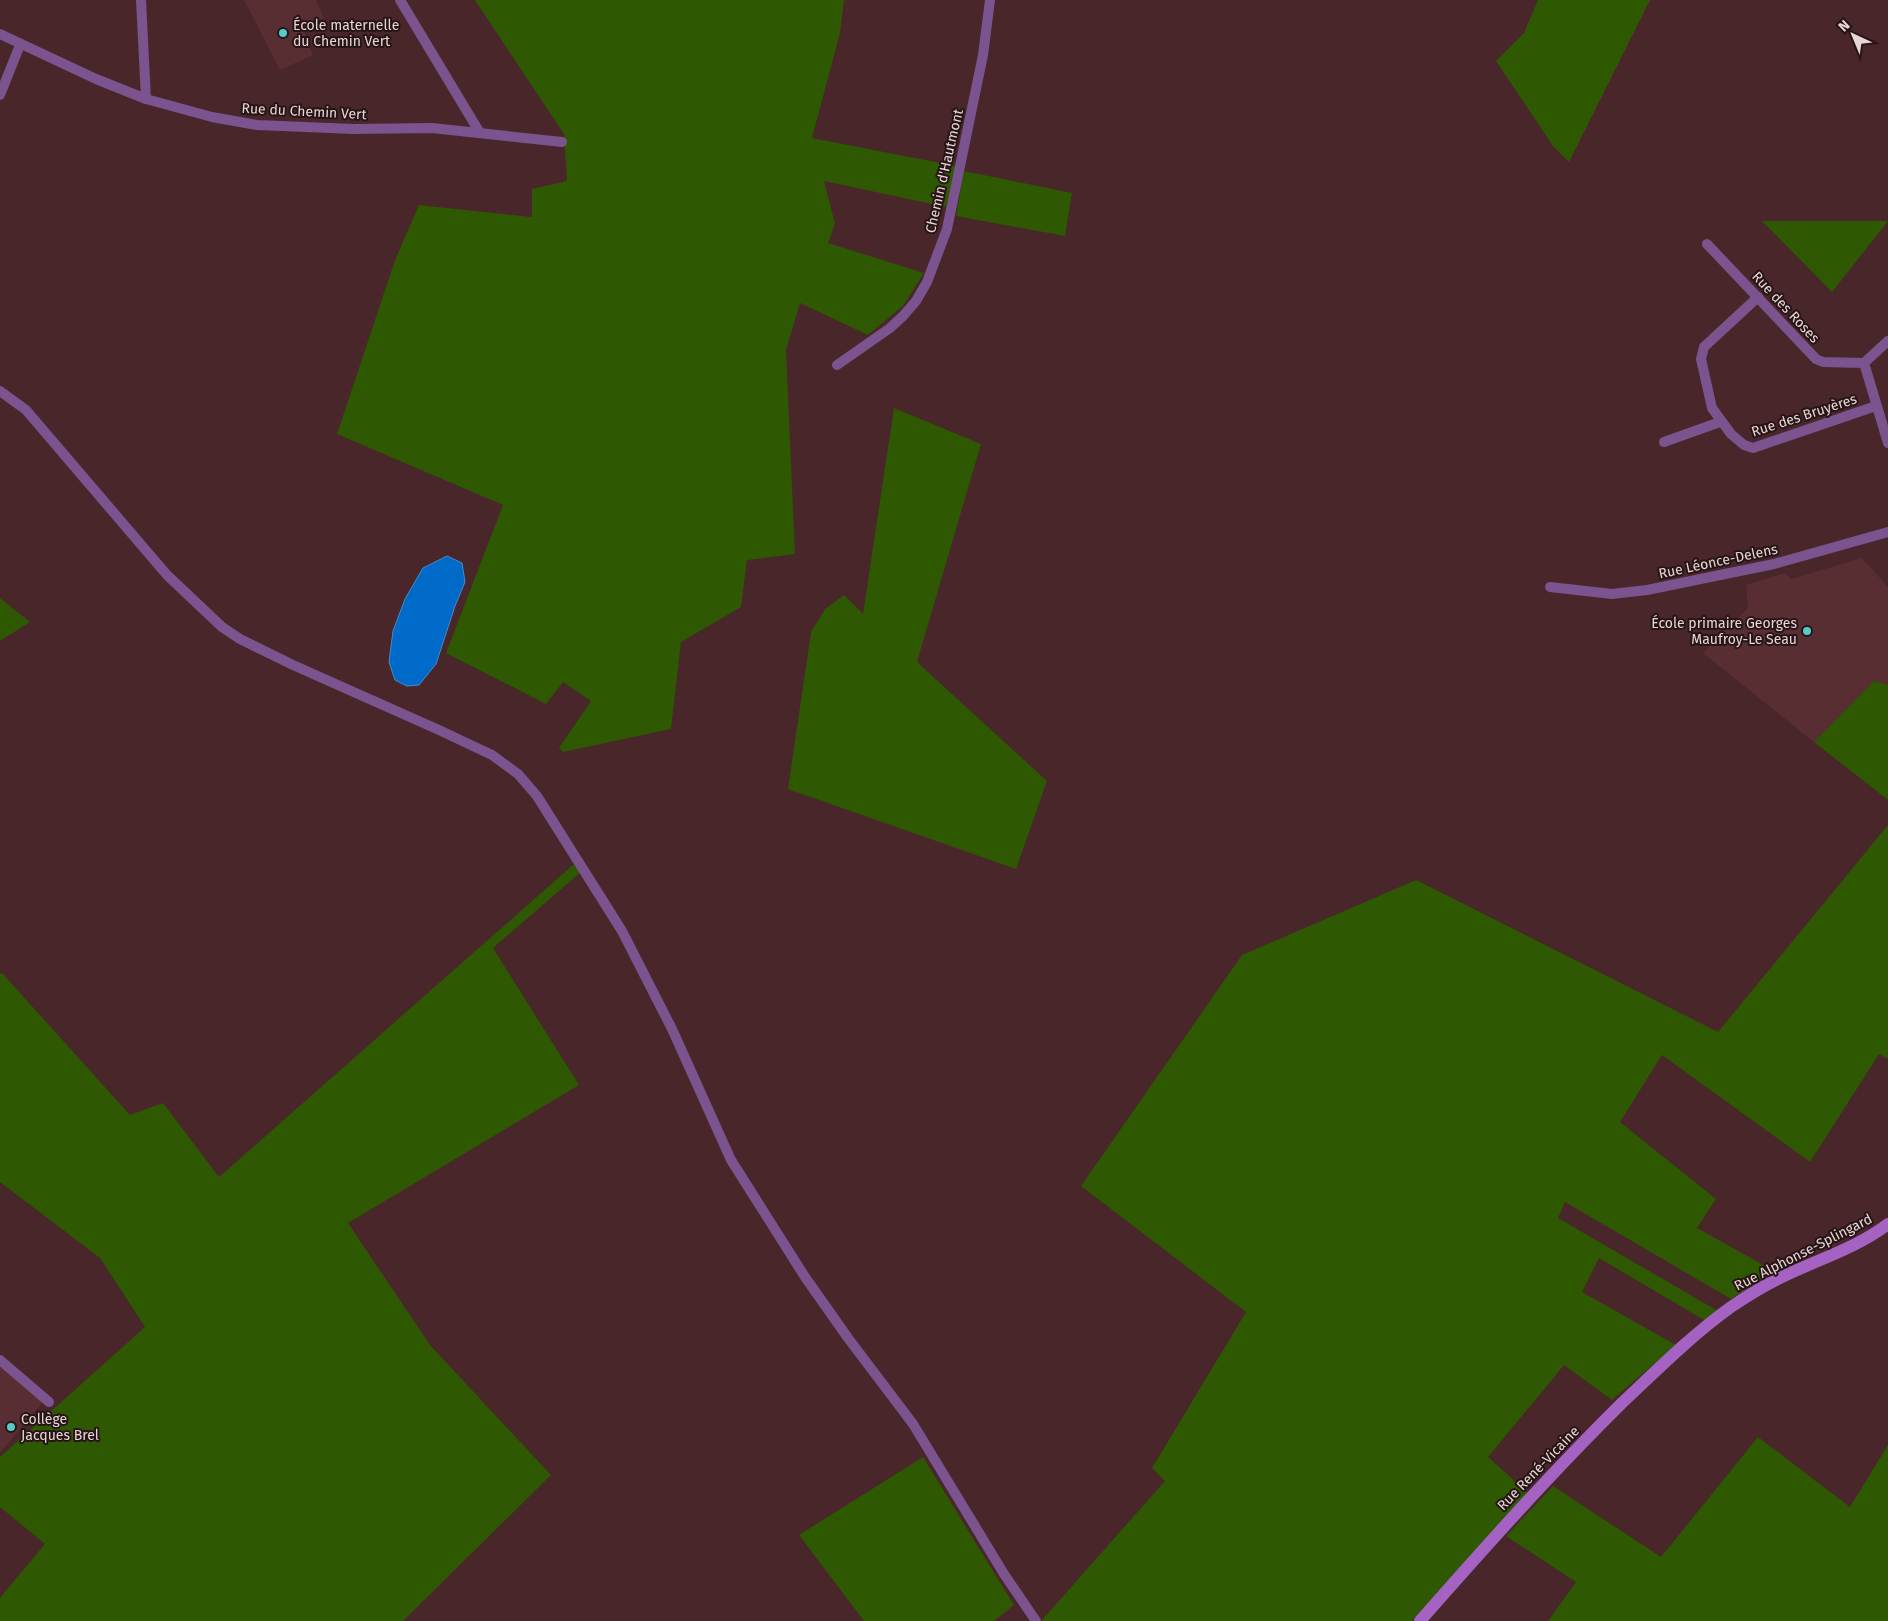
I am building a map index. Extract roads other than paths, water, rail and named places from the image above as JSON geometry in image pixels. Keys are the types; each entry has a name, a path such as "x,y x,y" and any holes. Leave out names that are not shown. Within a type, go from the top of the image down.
{"street":[{"path":"141,0 146,99"},
{"path":"400,0 480,133"},
{"name":"Chemin d'Hautmont","path":"837,365 890,328 916,301 927,282 947,229 983,55 990,0"},
{"name":"Rue du Chemin Vert","path":"0,34 96,79 146,99 212,117 257,125 353,129 432,128 562,142"},
{"path":"0,95 20,45"},
{"name":"Rue des Roses","path":"1707,244 1816,359 1823,362 1864,363"},
{"path":"1664,442 1720,422 1712,408 1701,359 1704,347 1758,297"},
{"path":"1888,341 1864,363 1888,443"},
{"path":"0,391 14,399 37,423 167,575 222,627 240,639 293,666 492,755 518,774 537,796 622,931 672,1029 731,1160 805,1278 913,1424 1004,1574 1036,1621"},
{"name":"Rue des Bruyères","path":"1720,422 1744,445 1753,448 1876,406"},
{"name":"Rue Léonce-Delens","path":"1550,587 1612,594 1647,590 1774,564 1888,532"},
{"name":"Rue Alphonse-Splingard","path":"1685,1343 1758,1289 1781,1277 1838,1254 1888,1224"},
{"name":"Rue René-Vicaine","path":"1420,1621 1494,1536 1573,1452 1685,1343"},
{"path":"0,1360 48,1402"}],"water":[{"path":"447,556 462,563 465,582 436,664 419,685 407,686 395,680 389,662 393,631 405,599 423,568"}],"place":[{"name":"École maternelle du Chemin Vert","path":"283,33"},
{"name":"École primaire Georges Maufroy-Le Seau","path":"1807,631"},
{"name":"Collège Jacques Brel","path":"11,1427"}]}
